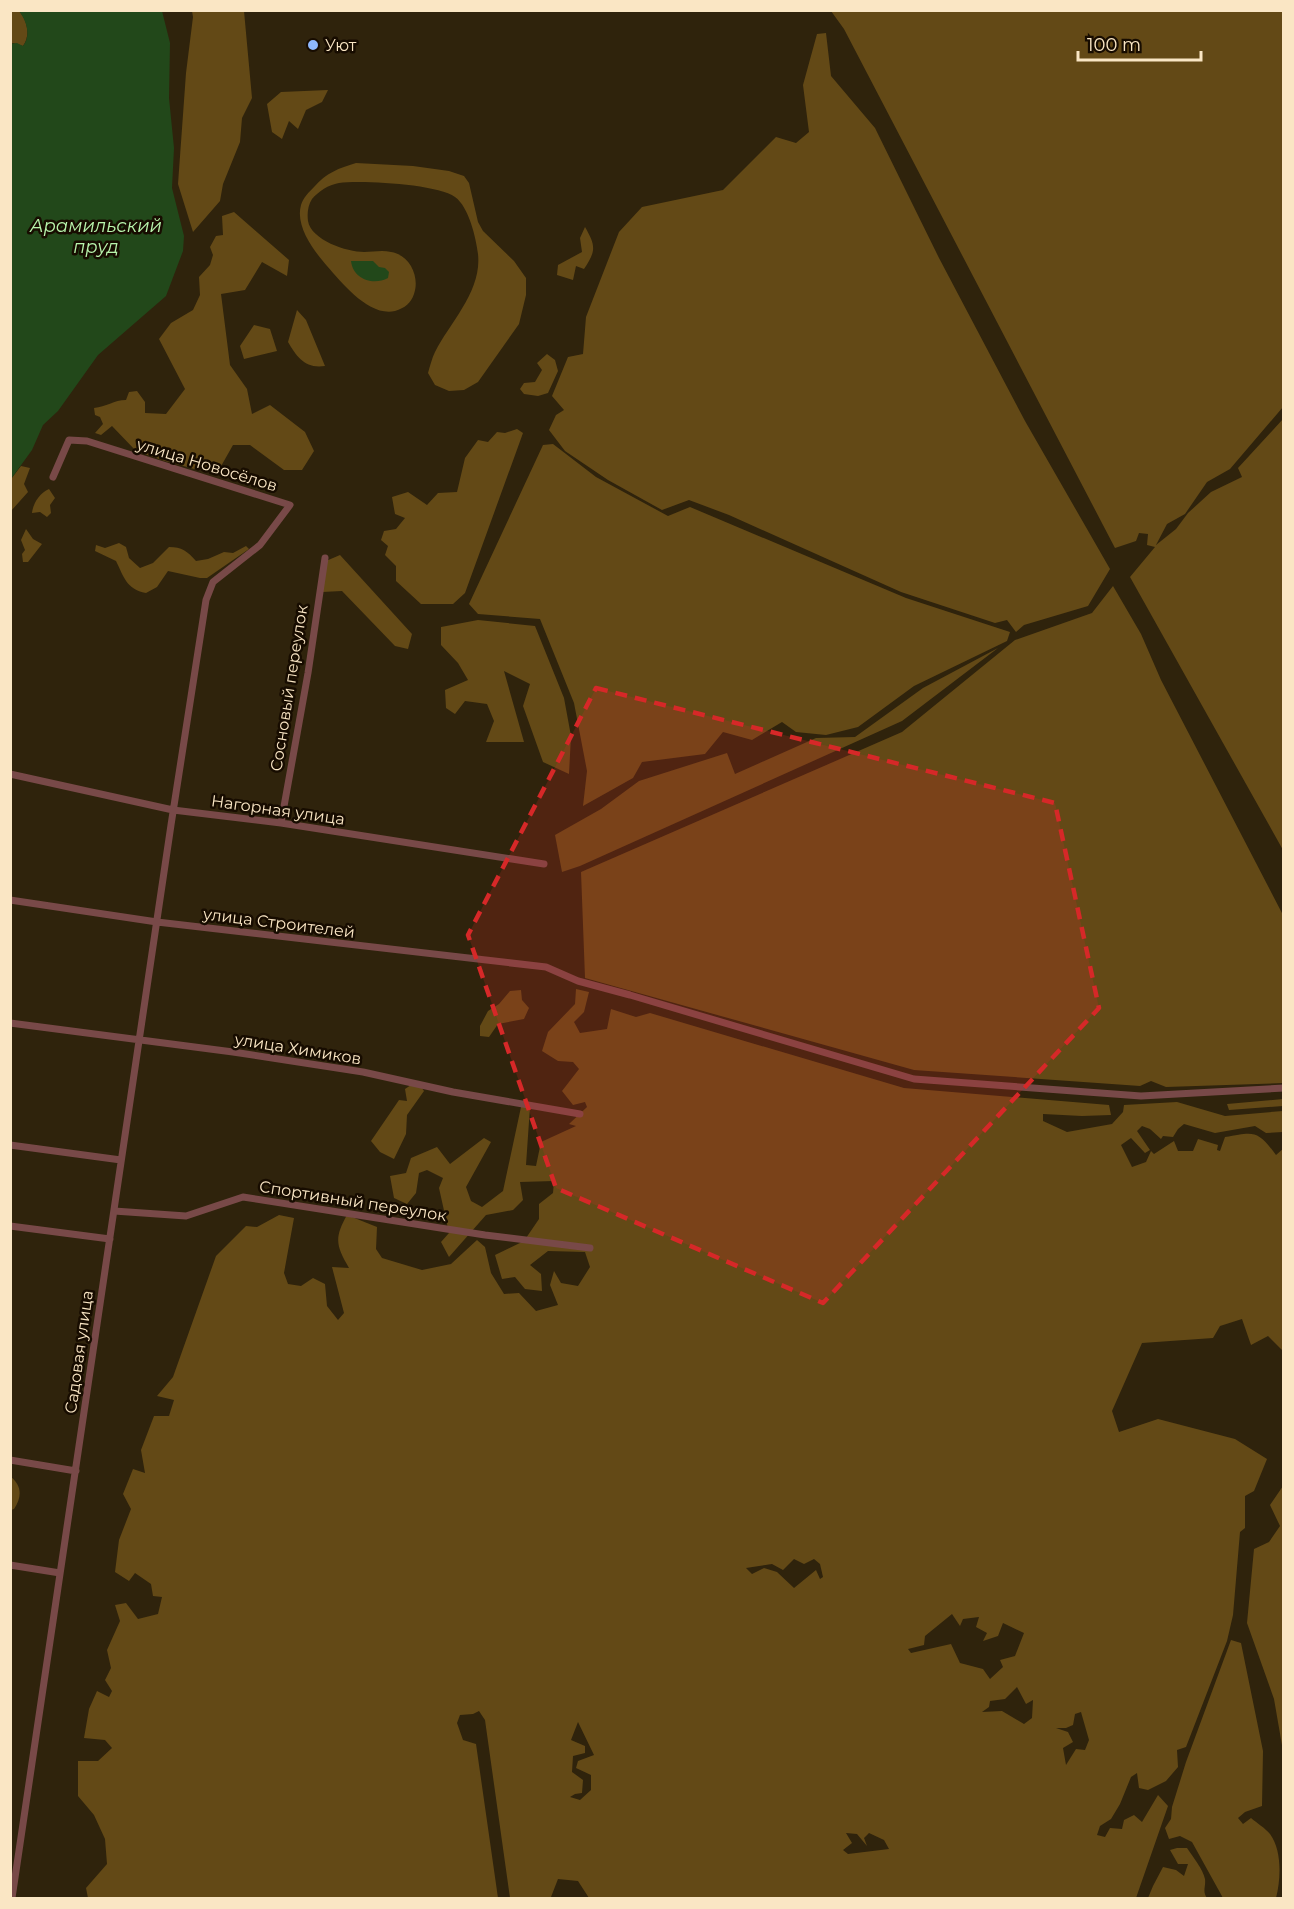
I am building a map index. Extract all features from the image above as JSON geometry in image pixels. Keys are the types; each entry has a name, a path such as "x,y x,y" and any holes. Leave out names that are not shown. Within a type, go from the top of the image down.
{"street":[{"name":"улица Новосёлов","path":"53,477 69,440 87,441 290,505 260,545 213,582 206,600 173,810"},
{"name":"Сосновый переулок","path":"280,823 308,673 325,558"},
{"name":"Нагорная улица","path":"10,774 173,810 280,823 543,864"},
{"name":"Садовая улица","path":"12,1899 173,810"},
{"name":"улица Строителей","path":"10,900 157,922 546,967 578,981 914,1079 1141,1096 1284,1088"},
{"name":"улица Химиков","path":"10,1023 363,1072 453,1092 580,1114"},
{"path":"10,1145 122,1160"},
{"name":"Спортивный переулок","path":"114,1211 186,1216 243,1197 485,1235 590,1248"},
{"path":"10,1226 110,1239"},
{"path":"10,1460 76,1471"},
{"path":"10,1565 60,1573"}],"highlighted area":[{"path":"596,688 1055,803 1099,1008 823,1303 556,1188 468,935"}],"shaded area":[{"path":"11,11 19,11 26,23 27,37 23,46 11,44"},
{"path":"192,11 244,11 252,98 242,118 240,142 223,184 220,201 193,232 178,184"},
{"path":"831,11 1283,11 1283,407 1230,469 1207,482 1185,514 1167,524 1156,545 1176,529 1188,513 1211,492 1242,477 1238,468 1283,419 1283,850 1130,577 1155,547 1147,545 1148,534 1139,533 1136,541 1115,548 844,29"},
{"path":"826,33 831,76 875,128 939,258 1025,421 1110,569 1088,606 1024,625 1016,632 1007,620 995,623 901,592 729,515 689,500 662,510 608,480 565,451 549,430 556,415 564,410 552,396 568,357 583,354 586,317 619,232 642,207 723,190 776,137 796,143 809,132 803,85 817,34"},
{"path":"328,90 322,102 306,110 298,129 289,121 282,139 272,132 267,104 281,92"},
{"path":"356,163 413,166 449,171 464,176 469,183 478,222 483,231 514,261 526,278 526,295 519,324 478,382 464,390 449,391 435,385 428,373 435,352 464,305 475,281 478,254 468,215 455,197 416,186 364,182 339,183 327,187 315,196 309,206 308,221 316,234 331,244 348,250 388,251 398,254 412,268 416,287 409,303 395,311 376,309 357,297 327,266 311,246 301,221 301,205 310,191 328,175"},
{"path":"234,212 289,260 287,276 262,262 245,290 221,294 230,365 247,389 252,414 270,405 305,432 314,451 302,470 284,470 250,445 233,445 220,468 198,470 136,451 112,426 101,435 95,433 103,424 100,417 95,415 94,408 126,400 129,392 137,391 145,402 145,413 166,414 185,389 159,339 171,323 193,310 200,295 199,277 210,265 213,255 210,247 216,236 223,235 222,216"},
{"path":"585,227 593,244 588,263 584,269 576,266 573,280 557,275 558,265 582,252 580,238"},
{"path":"297,310 306,320 325,366 312,366 302,361 288,342"},
{"path":"254,325 270,329 277,351 244,359 240,346"},
{"path":"547,354 555,360 558,371 548,393 538,396 524,394 520,389 524,383 535,382 542,370 537,363"},
{"path":"517,429 523,433 465,593 453,604 421,604 396,581 396,566 385,555 388,546 381,540 384,531 396,529 405,518 395,514 392,497 408,492 427,505 438,493 457,492 465,458 478,440 488,442 497,432 505,433"},
{"path":"553,444 596,477 668,516 690,507 906,598 1010,632 1007,641 914,686 858,727 826,735 796,732 782,722 752,740 723,732 705,754 642,762 633,778 583,806 587,771 574,703 540,619 478,614 469,604 543,445"},
{"path":"21,466 30,468 24,484 28,492 11,511 11,479"},
{"path":"49,489 55,498 50,505 51,513 47,517 40,512 32,513 37,499"},
{"path":"26,529 33,539 42,544 28,562 23,562 22,554 25,550 21,540"},
{"path":"119,543 126,547 129,558 140,568 153,563 169,547 184,550 196,561 224,552 233,553 246,546 249,549 207,578 168,571 157,587 146,593 130,585 116,561 95,551 96,545 105,548"},
{"path":"340,555 412,634 408,649 395,646 342,591 322,592 326,561"},
{"path":"1113,586 1141,634 1161,680 1283,915 1283,1083 1166,1087 1151,1081 1140,1086 914,1070 585,978 581,872 902,732 1015,640 1092,613"},
{"path":"478,620 535,626 564,698 571,736 569,774 543,762 523,706 530,684 504,671 524,742 486,742 494,721 487,704 465,701 455,714 446,708 445,690 468,680 458,663 441,645 441,627"},
{"path":"998,648 902,721 580,866 562,872 555,835 601,809 639,781 727,753 735,774 816,738 855,737 923,688"},
{"path":"576,989 589,992 584,1012 574,1022 580,1033 607,1029 611,1009 636,1017 650,1013 904,1088 1109,1105 1111,1115 1043,1114 1043,1121 1067,1132 1112,1124 1123,1112 1124,1105 1177,1102 1225,1116 1283,1111 1283,1132 1266,1133 1255,1126 1215,1133 1184,1124 1173,1137 1163,1136 1161,1139 1150,1129 1142,1126 1137,1131 1150,1150 1145,1153 1131,1138 1121,1145 1132,1167 1146,1162 1151,1151 1154,1154 1174,1141 1178,1151 1193,1151 1198,1139 1218,1145 1217,1150 1220,1151 1225,1137 1254,1134 1264,1141 1276,1155 1284,1148 1283,1351 1268,1336 1251,1345 1242,1319 1220,1326 1213,1338 1142,1343 1112,1411 1119,1432 1158,1419 1235,1439 1267,1459 1254,1491 1245,1496 1245,1528 1240,1532 1233,1615 1227,1641 1186,1747 1177,1750 1178,1767 1166,1781 1148,1790 1139,1788 1137,1773 1131,1777 1120,1804 1111,1819 1100,1826 1097,1835 1105,1837 1110,1828 1122,1829 1124,1820 1134,1815 1142,1822 1158,1795 1168,1806 1136,1898 589,1898 578,1881 558,1879 551,1897 510,1898 485,1720 479,1711 460,1715 457,1723 463,1740 476,1744 498,1898 88,1898 86,1888 107,1864 105,1839 94,1815 78,1796 78,1761 98,1761 112,1748 105,1740 84,1738 89,1709 97,1691 109,1697 112,1691 105,1680 111,1668 107,1650 120,1621 115,1605 126,1603 138,1619 158,1614 162,1597 153,1596 151,1584 135,1573 129,1581 115,1572 119,1540 131,1509 123,1494 133,1469 145,1473 141,1450 154,1416 169,1416 174,1400 157,1396 173,1377 216,1256 246,1226 257,1227 279,1215 294,1218 284,1273 288,1284 301,1286 313,1278 325,1284 327,1306 338,1320 344,1313 332,1267 349,1268 341,1254 338,1242 340,1230 347,1215 377,1227 376,1249 382,1258 422,1270 451,1264 477,1240 485,1247 491,1273 504,1294 519,1293 536,1311 558,1305 550,1285 554,1271 561,1283 578,1286 590,1267 585,1252 548,1251 530,1265 541,1274 542,1291 525,1289 515,1277 502,1279 495,1255 524,1241 539,1219 539,1204 553,1193 554,1181 520,1182 523,1200 513,1210 486,1215 449,1257 441,1242 449,1233 439,1188 443,1178 427,1170 419,1173 416,1193 407,1204 394,1198 390,1176 406,1173 411,1158 437,1147 450,1164 484,1138 491,1142 466,1187 471,1201 482,1207 503,1191 521,1107 530,1107 526,1165 536,1166 541,1142 576,1126 569,1124 587,1107 585,1102 573,1105 562,1091 579,1069 573,1062 558,1061 542,1051 548,1032 575,1004","holes":["794,1559 804,1564 814,1559 820,1564 823,1577 820,1579 816,1570 794,1588 777,1572 764,1568 752,1574 746,1568 772,1564 783,1570","952,1614 960,1626 963,1619 979,1617 976,1627 987,1633 983,1641 998,1636 1003,1623 1024,1633 1015,1656 1000,1660 1003,1667 990,1679 983,1669 960,1663 951,1644 911,1653 908,1649 924,1645 925,1636","1017,1687 1026,1704 1033,1700 1032,1718 1024,1724 1002,1711 982,1712 989,1707 990,1701 1005,1699","1081,1712 1089,1740 1085,1750 1076,1749 1066,1765 1063,1748 1073,1742 1068,1732 1056,1728 1073,1725 1075,1714","578,1722 594,1755 578,1761 576,1768 591,1775 591,1790 580,1800 570,1797 582,1793 583,1780 572,1772 573,1756 585,1753 585,1746 571,1740","846,1833 857,1834 867,1846 864,1838 869,1833 884,1840 889,1849 848,1854 843,1850 852,1843"]},
{"path":"521,990 522,1000 529,1008 524,1019 498,1024 489,1037 480,1036 480,1026 488,1011 499,1004 510,991"},
{"path":"417,1081 424,1091 407,1115 406,1134 394,1159 380,1152 371,1141 399,1100 407,1101 405,1089"},
{"path":"1283,1099 1283,1106 1229,1110 1227,1104"},
{"path":"11,1477 20,1492 17,1505 11,1510"},
{"path":"1283,1486 1283,1751 1274,1699 1247,1623 1254,1549 1269,1542 1280,1526 1270,1505"},
{"path":"1231,1640 1241,1643 1263,1751 1262,1806 1245,1812 1238,1818 1243,1824 1251,1818 1268,1832 1274,1841 1279,1865 1276,1898 1223,1898 1192,1842 1180,1836 1169,1839 1165,1828 1171,1819 1172,1807 1186,1762"},
{"path":"1187,1848 1200,1867 1205,1879 1204,1891 1207,1898 1148,1898 1163,1867 1176,1870 1184,1876 1188,1864 1178,1864 1170,1850"}],"water":[{"name":"Арамильский пруд","path":"19,11 162,11 170,43 169,98 174,148 172,188 184,236 183,251 166,296 98,355 58,411 43,425 32,450 11,479 10,44 17,43 23,46 27,38 26,24"},
{"path":"351,261 373,261 389,272 388,278 376,281 365,279 356,272"}],"place":[{"name":"Уют","path":"313,45"}]}
